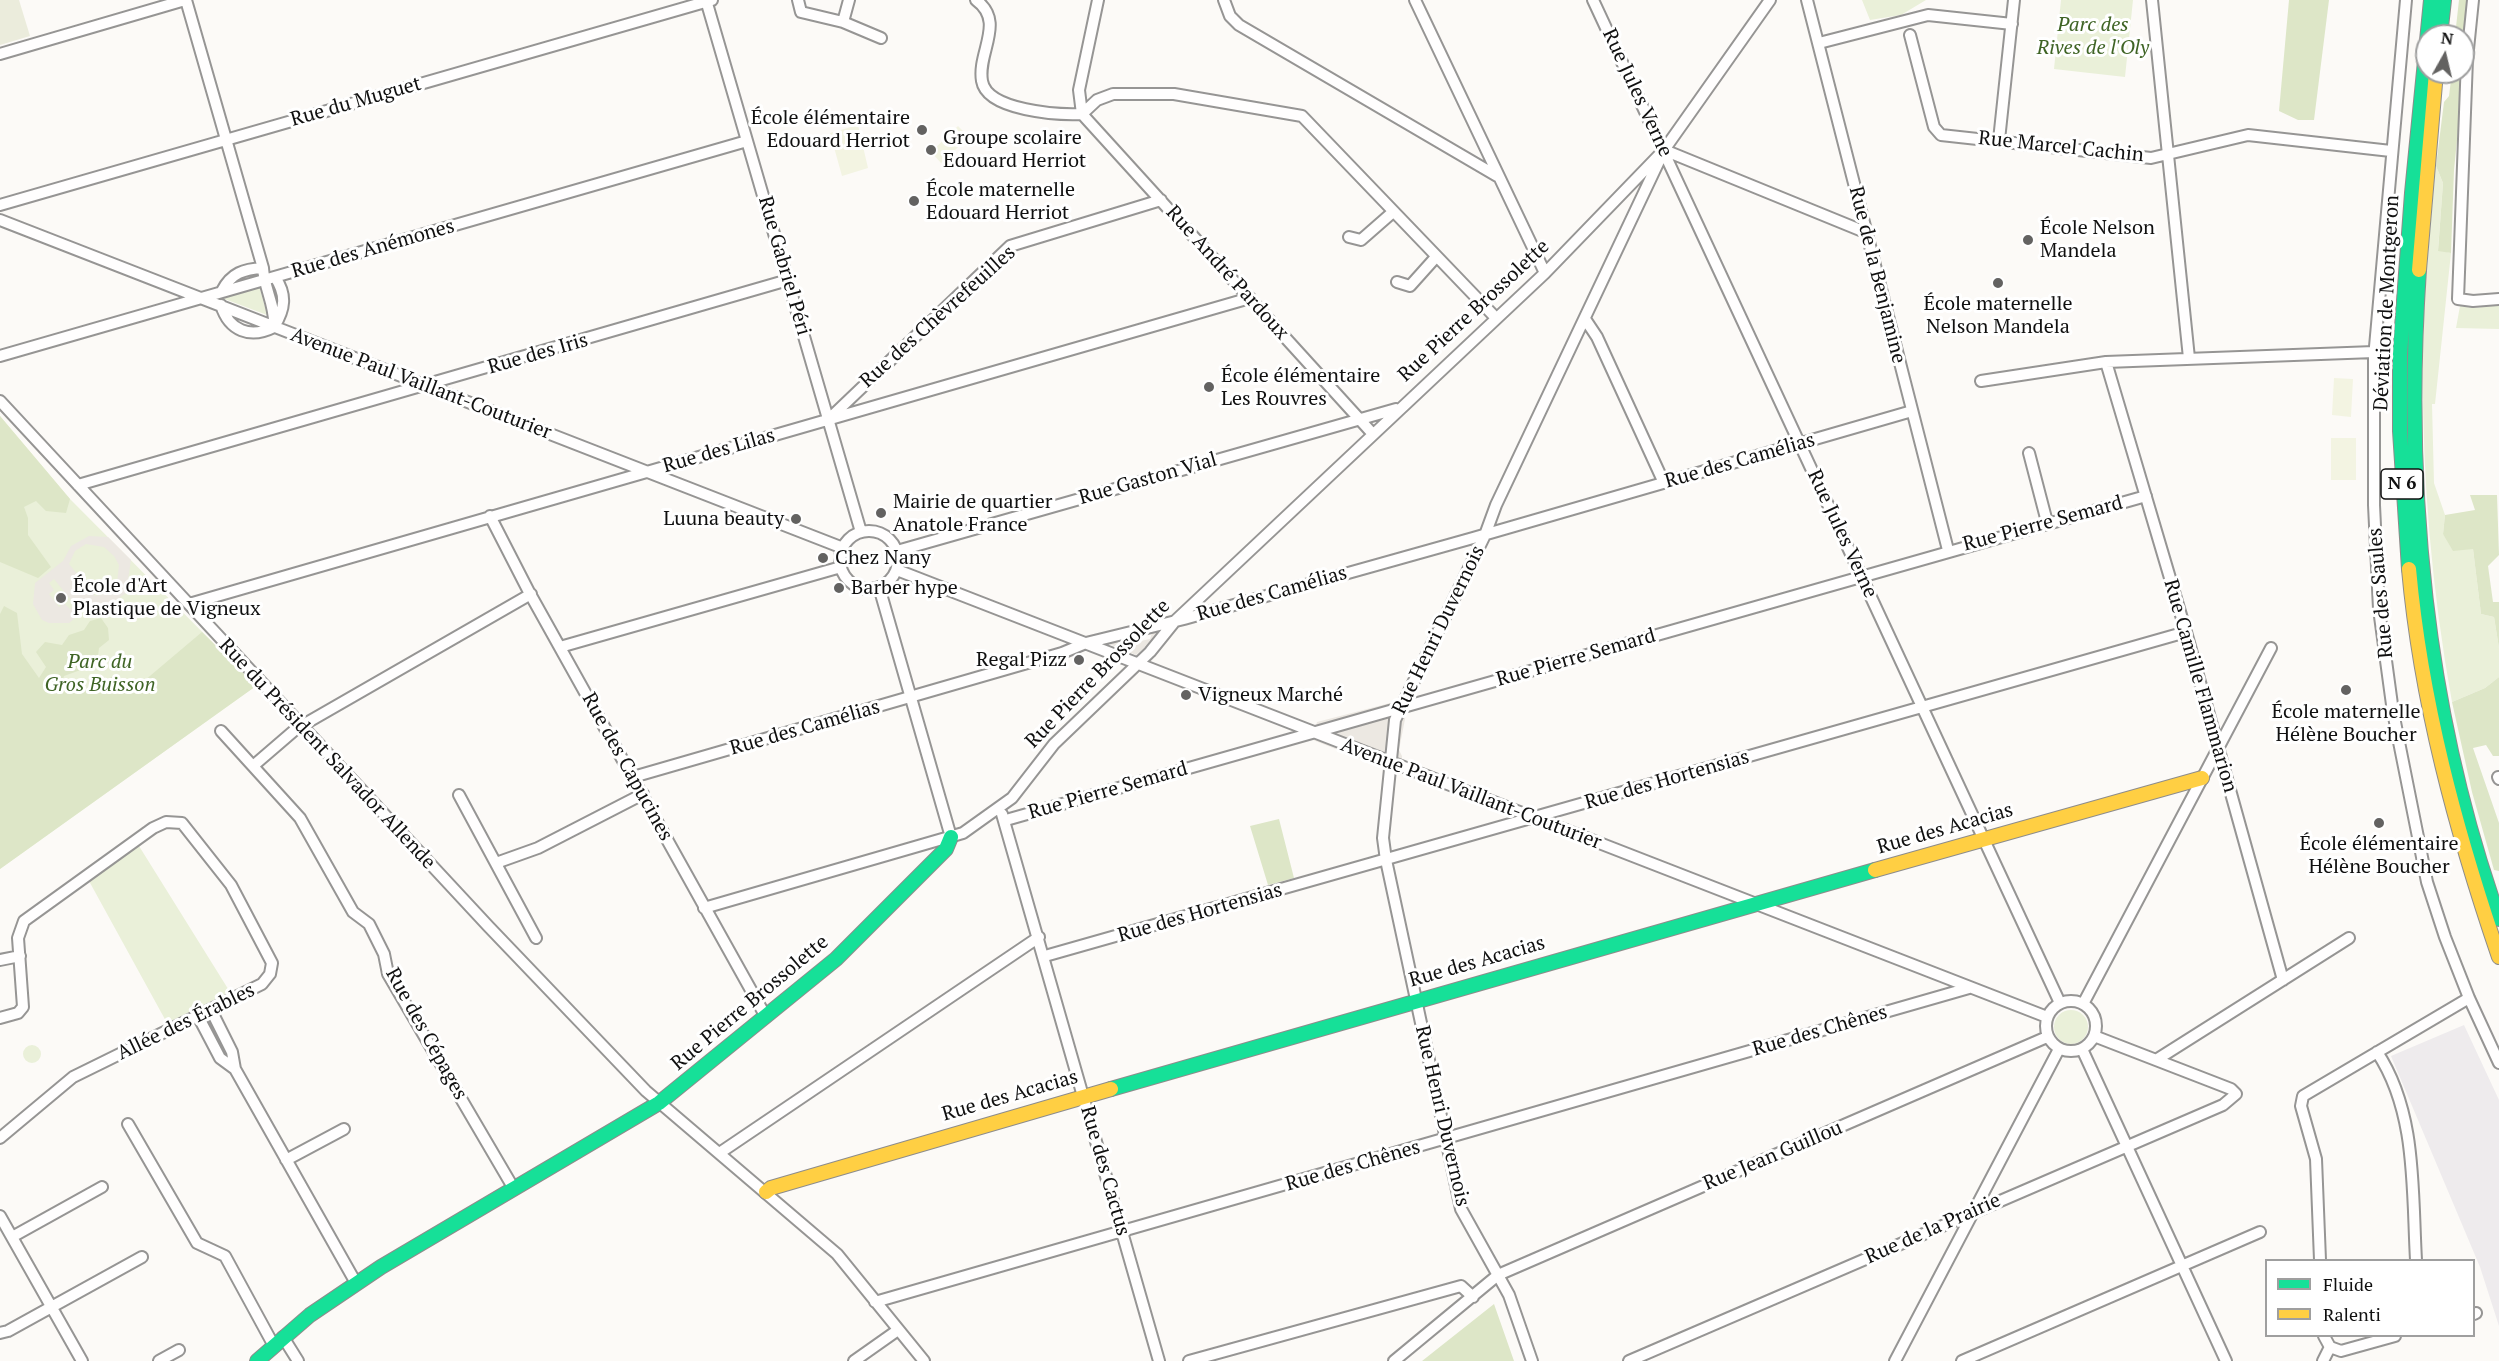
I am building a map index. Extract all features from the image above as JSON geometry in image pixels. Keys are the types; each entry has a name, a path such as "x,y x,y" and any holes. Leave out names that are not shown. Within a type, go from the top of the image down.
{"street":[{"path":"0,54 185,0 263,268 285,298 280,317 274,327 263,333 241,331 231,325 221,305"},
{"path":"798,0 801,12 843,22 881,38"},
{"path":"843,22 849,0"},
{"path":"976,0 986,9 991,22 981,69 982,84 988,93 1024,108 1050,115 1082,114 1096,100 1113,94 1174,94 1302,116 1496,318"},
{"path":"1082,114 1079,90 1098,0"},
{"path":"1224,0 1230,16 1239,24 1497,176"},
{"path":"1415,0 1545,273"},
{"name":"Rue Jules Verne","path":"1593,0 2060,1003"},
{"name":"Rue Pierre Brossolette","path":"257,1361 310,1315 356,1283 659,1103 836,959 946,849 951,837 963,833 1012,798 1054,744 1150,652 1175,621 1545,273 1664,150 1770,0"},
{"name":"Rue de la Benjamine","path":"1807,0 1948,550"},
{"path":"1999,140 2014,0"},
{"path":"2151,0 2189,358"},
{"name":"Rue des Saules","path":"2406,0 2374,352 2374,505 2378,597 2392,701 2427,882 2469,998 2499,1063"},
{"name":"Déviation de Montgeron","path":"2431,0 2414,155 2400,353 2402,489 2415,620 2432,722 2457,829 2499,957"},
{"path":"2441,24 2444,0"},
{"path":"2473,0 2467,59 2458,299 2473,301 2499,299"},
{"name":"Rue du Muguet","path":"0,205 708,1"},
{"name":"Rue Gabriel Péri","path":"708,1 861,532"},
{"path":"1819,44 1928,15 2012,24"},
{"name":"Rue Marcel Cachin","path":"1910,35 1934,127 1941,135 2151,158 2248,135 2391,151"},
{"name":"Déviation de Montgeron","path":"2435,84 2427,156 2413,354 2417,511 2428,617 2445,717 2470,826 2499,919"},
{"name":"Rue André Pardoux","path":"1082,114 1372,434"},
{"name":"Rue des Anémones","path":"0,356 747,141"},
{"path":"1664,150 1865,232"},
{"name":"Rue Henri Duvernois","path":"1532,1361 1509,1295 1461,1209 1386,860 1383,838 1390,761 1398,709 1485,535 1496,505 1664,150"},
{"path":"1618,198 1625,196 1630,199 1636,211"},
{"name":"Rue des Chèvrefeuilles","path":"829,420 853,394 1010,246 1161,200"},
{"path":"1349,237 1361,240 1393,212"},
{"name":"Avenue Paul Vaillant-Couturier","path":"0,220 84,255 221,305 843,548"},
{"path":"1397,282 1410,286 1436,257"},
{"path":"222,291 226,283 241,271 263,268"},
{"name":"Rue des Iris","path":"78,485 428,386 788,280"},
{"name":"Rue des Lilas","path":"189,604 1250,298"},
{"path":"1586,319 1597,336 1664,483"},
{"path":"1981,381 2106,362 2374,352"},
{"name":"Rue Camille Flammarion","path":"2106,362 2186,632 2217,750 2283,980"},
{"path":"853,394 852,404 857,411"},
{"name":"Rue du Président Salvador Allende","path":"0,400 489,927 659,1103 721,1152 837,1254 924,1361"},
{"name":"Rue Gaston Vial","path":"897,551 1399,408"},
{"name":"Rue des Camélias","path":"633,777 910,698 1062,653 1086,643 1238,604 1485,535 1912,411"},
{"path":"2029,453 2047,522"},
{"name":"Rue Pierre Semard","path":"1006,820 1948,550 2146,496"},
{"name":"Rue des Capucines","path":"490,516 560,647 644,794 704,908 766,1017"},
{"path":"861,532 879,532 887,536 897,551 897,570 886,583 879,587 860,587 845,576 841,567 843,548 853,535 861,532"},
{"path":"560,647 841,567"},
{"name":"Avenue Paul Vaillant-Couturier","path":"897,570 1390,761 1532,819 2047,1017"},
{"path":"704,908 951,837 879,587"},
{"path":"253,766 301,726 531,594"},
{"path":"1200,598 1205,607 1209,608 1238,604"},
{"name":"Rue des Hortensias","path":"1045,956 2186,632"},
{"path":"2083,1004 2271,648"},
{"name":"Rue des Cépages","path":"221,731 300,818 354,912 369,924 384,954 388,974 514,1189"},
{"name":"Rue des Acacias","path":"766,1192 771,1188 1415,999 2202,778"},
{"path":"496,863 538,848 644,794"},
{"path":"459,795 536,938"},
{"name":"Rue des Cactus","path":"999,808 1006,820 1159,1361"},
{"name":"Allée des Érables","path":"0,1018 18,1013 23,1007 18,938 24,921 153,828 175,820 182,823 231,885 272,963 270,974 262,984 73,1077 0,1138"},
{"path":"721,1152 1039,937"},
{"path":"2094,1036 2156,1060 2349,938"},
{"path":"0,960 20,956"},
{"name":"Rue des Chênes","path":"875,1302 1969,988"},
{"path":"2320,1259 2316,1159 2301,1106 2303,1096 2469,998"},
{"path":"2076,1001 2083,1004 2093,1014 2096,1021 2094,1036 2082,1049 2067,1052 2059,1049 2048,1037 2047,1017 2060,1003 2076,1001"},
{"path":"211,1010 232,1052 234,1070"},
{"path":"198,1016 220,1058 234,1070 356,1283"},
{"name":"Rue Jean Guillou","path":"1394,1361 1498,1275 2048,1037"},
{"path":"1895,1361 2059,1049"},
{"path":"2082,1049 2226,1361"},
{"path":"2377,1052 2384,1063 2405,1115 2416,1259"},
{"name":"Rue de la Prairie","path":"1629,1361 2126,1147 2223,1104 2236,1094 2231,1089 2156,1060"},
{"path":"128,1124 197,1243 225,1256 279,1342 298,1361"},
{"path":"286,1160 344,1129"},
{"path":"12,1237 102,1187"},
{"path":"0,1216 82,1361"},
{"path":"1962,1361 2260,1232"},
{"path":"0,1333 51,1308 142,1257"},
{"path":"1189,1361 1461,1286 1473,1297"},
{"path":"854,1361 898,1330"},
{"path":"2325,1337 2330,1347 2341,1351 2388,1337"},
{"path":"2323,1361 2330,1347"},
{"path":"159,1361 179,1350"}],"shaded area":[{"path":"89,536 108,537 131,560 126,593 113,602 90,606 69,623 49,623 42,620 33,604 35,583 63,561 71,546","holes":["86,544 104,547 114,556 119,565 117,583 104,594 95,596 69,564 75,551","54,579 75,605 70,609 64,603 59,607 49,594 54,590 49,583"]},
{"path":"1158,628 1162,630 1159,636 1136,655 1109,644 1121,638 1121,645 1150,639 1153,630"},
{"path":"1394,702 1406,714 1399,750 1402,756 1401,775 1313,740 1317,722"},
{"path":"2464,1025 2499,1100 2499,1326 2480,1267 2391,1056"}],"green space":[{"path":"0,0 19,0 30,36 0,45"},
{"path":"1862,0 1926,0 1901,15 1870,20"},
{"name":"Parc des Rives de l'Oly","path":"2061,0 2133,0 2125,77 2054,69"},
{"path":"2289,0 2329,0 2314,120 2298,120 2279,111"},
{"path":"2459,0 2471,0 2469,24 2456,24"},
{"path":"2450,84 2463,84 2454,170 2451,253 2438,251 2443,183 2436,166 2444,102 2449,96"},
{"path":"858,125 868,168 842,176 830,133"},
{"path":"958,126 969,137 941,163 931,152"},
{"path":"2436,166 2443,183 2438,250 2451,253 2435,404 2432,404 2434,483 2445,515 2443,534 2473,549 2481,614 2494,617 2499,648 2499,677 2485,688 2452,702 2434,577 2424,451 2424,316"},
{"path":"256,287 260,289 267,315 222,298"},
{"path":"2499,305 2499,329 2456,328 2460,306 2474,308"},
{"path":"2334,378 2353,379 2351,417 2332,415"},
{"name":"Parc du Gros Buisson","path":"0,416 70,499 256,686 0,869"},
{"path":"0,416 70,499 66,513 46,511 36,501 24,507 28,518 28,535 51,567 38,578 0,562"},
{"path":"2331,438 2356,438 2356,480 2331,480"},
{"path":"2470,495 2497,495 2499,555 2488,566 2493,602 2499,602 2499,648 2494,617 2481,614 2473,549 2453,551 2443,534 2445,515 2475,510"},
{"path":"4,606 17,613 22,654 39,678 46,667 36,652 45,642 62,645 69,635 84,630 90,621 101,618 108,628 109,640 99,648 97,664 64,676 61,686 88,691 115,675 131,692 202,632 256,686 0,869 0,614"},
{"path":"2499,677 2499,756 2493,756 2486,745 2473,748 2499,823 2499,871 2494,870 2472,792 2452,702 2485,688"},
{"path":"1279,819 1294,878 1268,885 1250,826"},
{"path":"139,846 230,992 167,1023 89,881"},
{"path":"2071,1010 2083,1015 2088,1027 2083,1039 2071,1044 2059,1039 2054,1027 2059,1015"},
{"path":"28,1045 36,1045 41,1050 39,1061 28,1063 23,1058 23,1050"},
{"path":"1494,1304 1514,1361 1422,1361"}],"traffic: fast":[{"path":"2409,569 2400,431 2400,354 2412,193 2431,0"},
{"path":"2441,24 2444,0"},
{"path":"2419,270 2415,352 2415,434 2418,517 2426,599 2437,680 2453,761 2474,841 2499,919"},
{"path":"257,1361 310,1315 381,1267 659,1103 836,959 946,849 951,837"},
{"path":"1111,1089 1875,870"}],"traffic: slow":[{"path":"2419,270 2435,84"},
{"path":"2409,569 2422,668 2442,766 2468,862 2499,957"},
{"path":"1875,870 2202,778"},
{"path":"766,1192 771,1188 1111,1089"}],"place":[{"name":"École élémentaire Edouard Herriot","path":"922,130"},
{"name":"Groupe scolaire Edouard Herriot","path":"931,150"},
{"name":"École maternelle Edouard Herriot","path":"914,201"},
{"name":"École Nelson Mandela","path":"2028,240"},
{"name":"École maternelle Nelson Mandela","path":"1998,283"},
{"name":"École élémentaire Les Rouvres","path":"1209,387"},
{"name":"Mairie de quartier Anatole France","path":"881,513"},
{"name":"Luuna beauty","path":"796,519"},
{"name":"Chez Nany","path":"823,558"},
{"name":"Barber hype","path":"839,588"},
{"name":"École d'Art Plastique de Vigneux","path":"61,598"},
{"name":"Regal Pizz","path":"1079,660"},
{"name":"École maternelle Hélène Boucher","path":"2346,690"},
{"name":"Vigneux Marché","path":"1186,695"},
{"name":"École élémentaire Hélène Boucher","path":"2379,823"}]}
